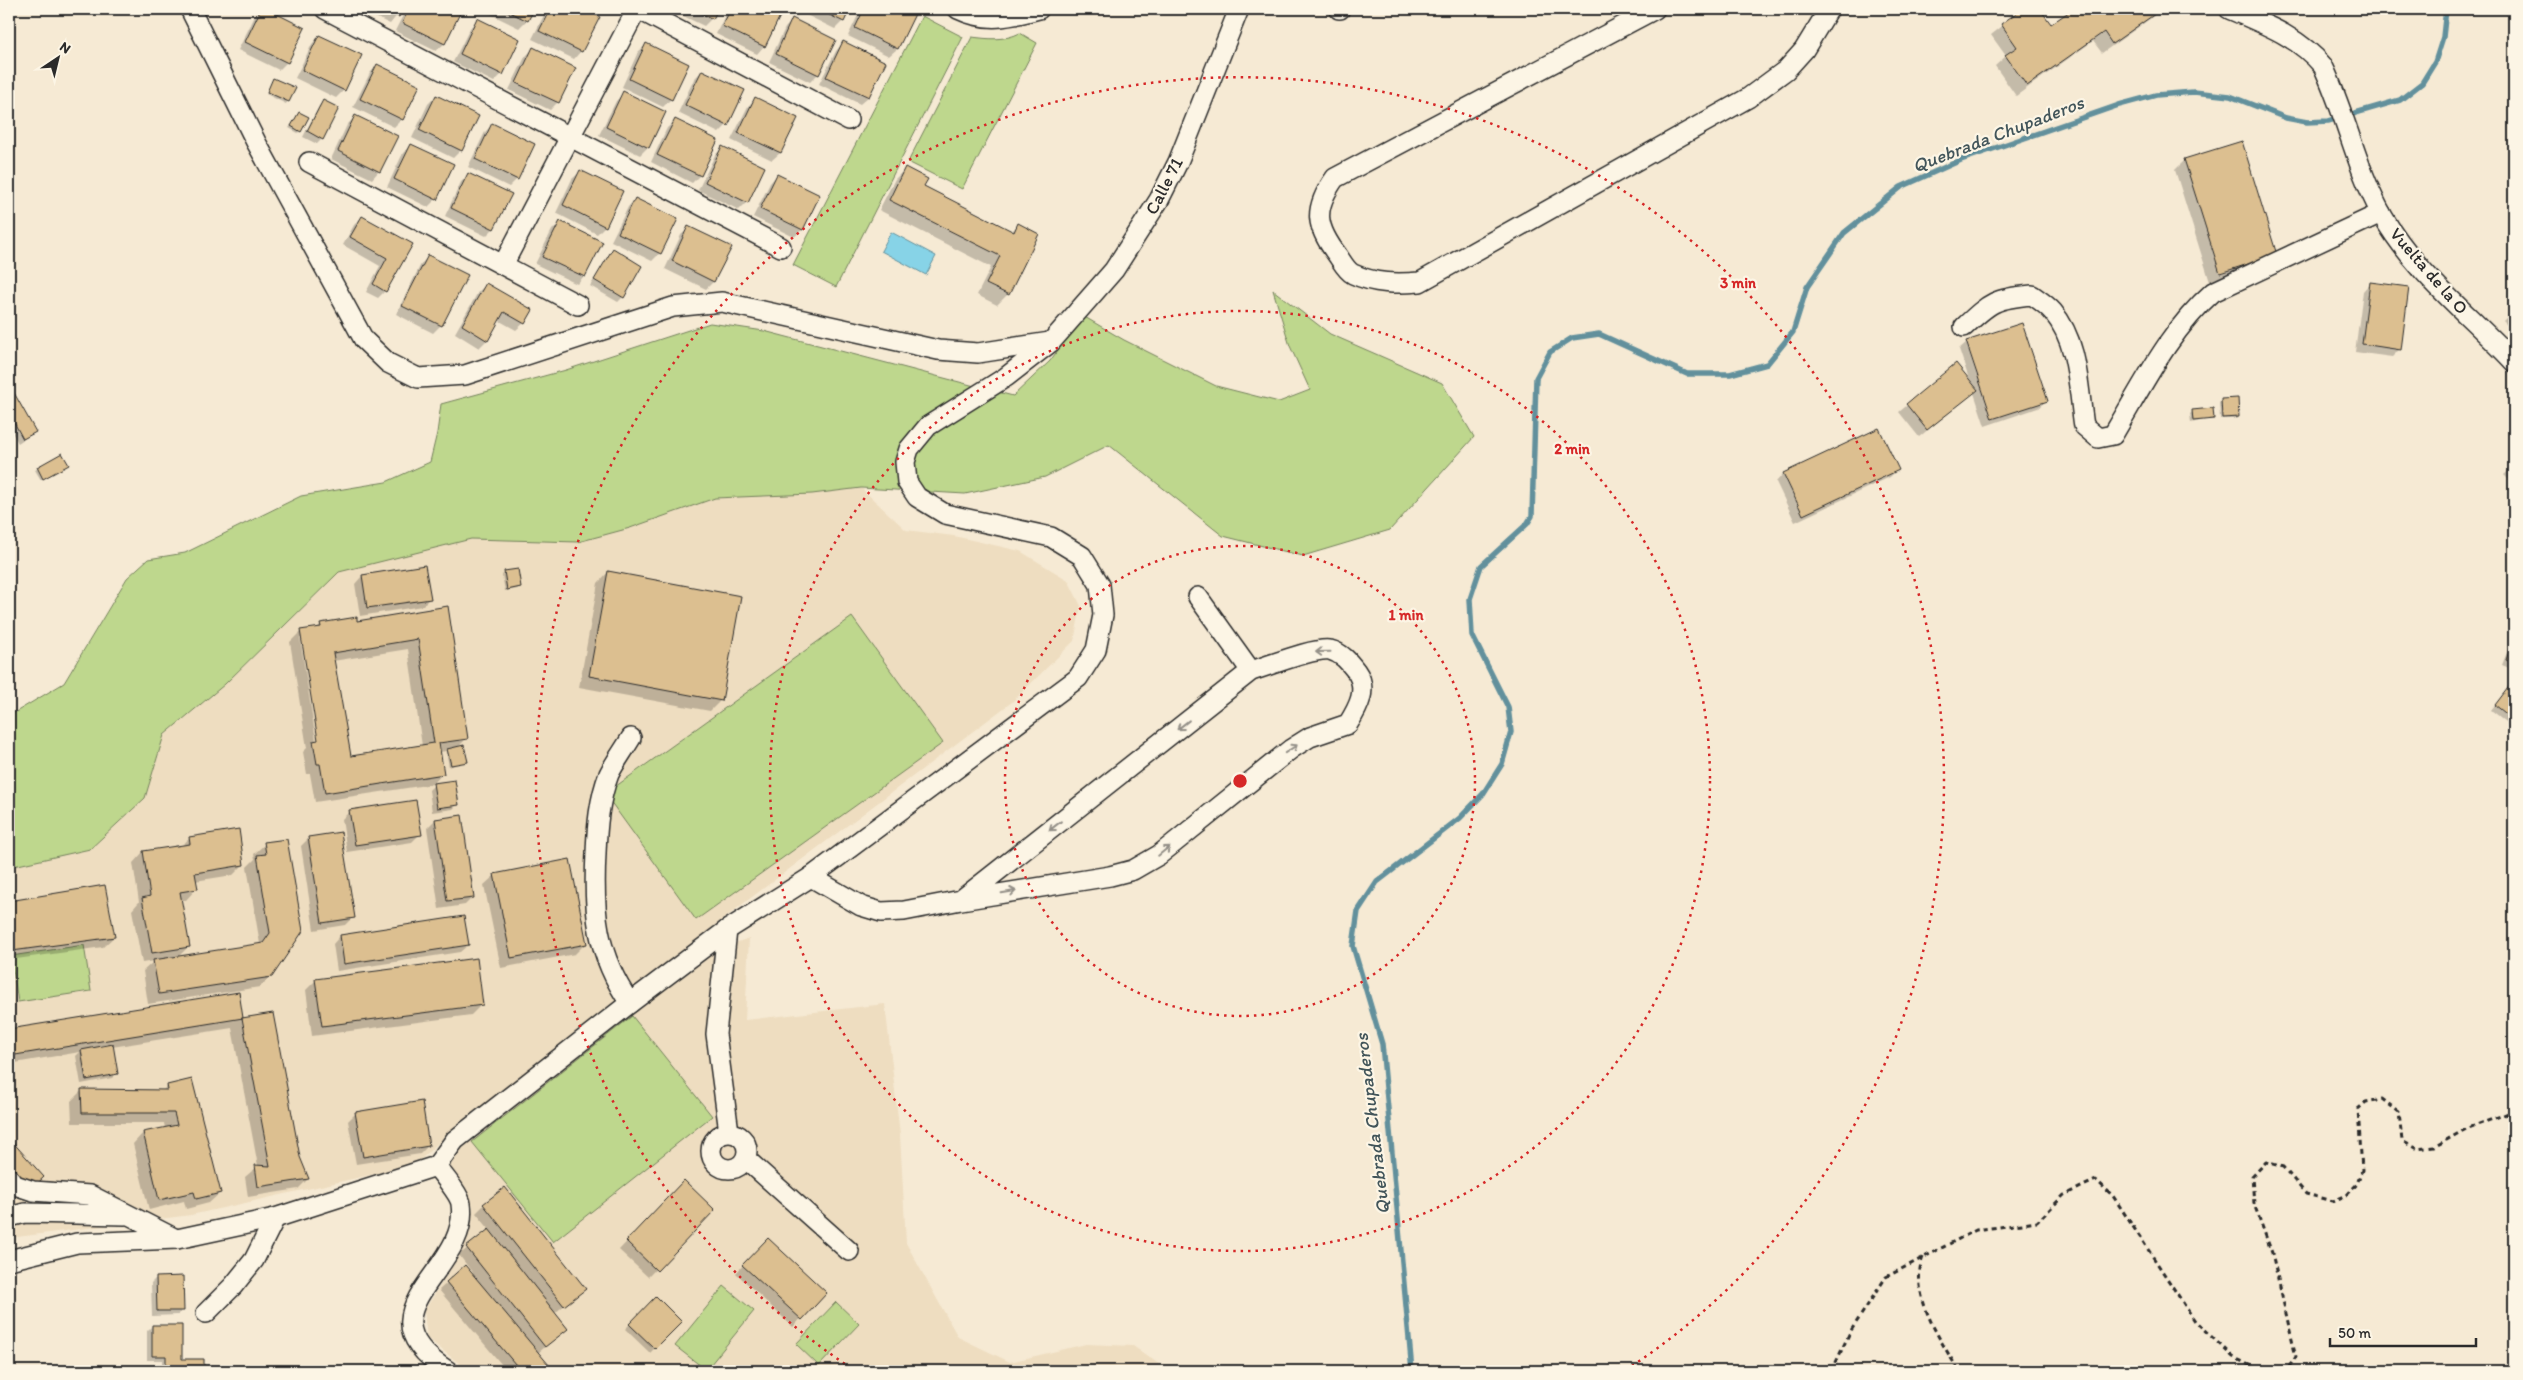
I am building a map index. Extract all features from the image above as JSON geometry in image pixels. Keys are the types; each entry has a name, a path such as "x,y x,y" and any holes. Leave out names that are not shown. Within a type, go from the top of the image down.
{"street":[{"path":"190,9 256,142 364,340 388,363 418,378 465,375 673,307 722,302 938,350 978,353 1051,342"},
{"path":"325,9 781,246"},
{"path":"503,265 638,9 848,120"},
{"path":"958,9 974,17 1006,18 1039,9"},
{"name":"Calle 71","path":"436,1166 455,1140 630,1003 728,930 811,877 1078,678 1096,650 1103,614 1100,585 1082,556 1051,537 945,514 917,497 906,482 905,462 909,449 928,426 1006,377 1051,342 1114,270 1159,200 1178,162 1239,9"},
{"path":"1655,9 1335,178 1322,196 1318,218 1328,244 1351,273 1373,281 1420,282 1748,98 1786,70 1804,50 1829,9"},
{"name":"Vuelta de la O","path":"2229,9 2287,35 2310,51 2323,66 2381,214 2397,238 2437,285 2514,362"},
{"path":"309,162 578,305"},
{"path":"1964,327 1982,310 2004,298 2032,295 2052,311 2066,332 2076,364 2084,426 2098,438 2112,435 2157,359 2198,305 2213,292 2381,214"},
{"path":"1198,597 1251,671"},
{"path":"811,877 861,906 881,912 904,911 1110,876 1133,870 1159,855 1291,749 1310,737 1348,724 1362,702 1360,678 1346,658 1329,650 1309,653 1251,671 961,900"},
{"path":"630,1003 620,989 606,958 594,912 597,813 610,774 631,738"},
{"path":"728,930 716,1034 728,1132"},
{"path":"728,1132 742,1138 747,1150 746,1159 740,1166 732,1169 723,1169 716,1165 711,1157 710,1148 713,1140 720,1134 728,1132"},
{"path":"746,1159 848,1251"},
{"path":"9,1260 77,1243 177,1239 274,1218 436,1166 461,1202 462,1215 458,1235 412,1307 409,1324 419,1345 435,1363 448,1371"},
{"path":"9,1178 16,1185 33,1191 90,1195 177,1239"},
{"path":"9,1217 25,1213 130,1215"},
{"path":"206,1312 233,1286 254,1260 274,1218"}],"path":[{"path":"2280,1371 2288,1368 2296,1357 2272,1253 2254,1204 2252,1176 2266,1162 2283,1167 2306,1194 2333,1201 2347,1195 2357,1184 2362,1170 2358,1110 2366,1102 2382,1099 2399,1112 2402,1140 2417,1149 2434,1147 2466,1129 2514,1111"},
{"path":"1832,1371 1850,1332 1886,1277 1976,1230 2036,1222 2064,1195 2096,1180 2113,1196 2195,1321 2233,1357 2261,1371"},
{"path":"1923,1256 1918,1270 1924,1303 1938,1337 1959,1371"}],"shaded area":[{"path":"861,488 906,530 954,536 1020,551 1068,580 1081,606 1074,641 1012,702 744,903 454,1128 415,1165 191,1215 9,1238 9,867 90,849 144,798 164,735 225,684 339,572 426,529 647,499"},
{"path":"749,938 745,1020 885,1004 900,1135 906,1243 958,1337 1010,1362 1086,1344 1133,1346 1169,1371 480,1371 461,1365 427,1338 424,1311 461,1253 473,1206 448,1169 471,1134 707,953"}],"green space":[{"path":"922,16 963,37 836,287 793,265"},
{"path":"1020,33 1037,43 962,189 908,162 972,37 1002,38"},
{"path":"1273,290 1330,334 1442,383 1474,437 1390,530 1303,556 1223,536 1109,445 1045,477 965,494 861,488 812,494 715,498 630,528 578,542 471,539 339,572 225,684 164,735 145,798 90,849 9,867 9,716 64,683 127,578 148,559 185,553 301,496 386,482 430,462 441,404 566,370 710,323 764,331 1013,396 1050,361 1083,316 1124,340 1216,386 1279,402 1310,390 1290,346"},
{"path":"852,617 943,743 696,920 605,794"},
{"path":"84,945 91,991 18,1002 11,956"},
{"path":"632,1016 712,1116 553,1242 472,1142"},
{"path":"724,1286 754,1311 706,1370 675,1346"},
{"path":"836,1302 859,1324 819,1366 796,1344"}],"water":[{"path":"891,232 936,256 926,275 881,251"}],"building":[{"path":"261,9 267,9 305,28 288,63 245,42"},
{"path":"381,9 403,9 399,17"},
{"path":"409,9 462,9 445,44 402,23"},
{"path":"503,9 534,9 528,21"},
{"path":"550,9 584,9 600,17 582,52 539,31"},
{"path":"692,9 718,9 713,19"},
{"path":"731,9 776,9 782,12 765,47 722,26"},
{"path":"817,9 850,9 844,22"},
{"path":"864,9 904,9 915,14 898,49 855,28"},
{"path":"2022,9 2040,9 2051,24 2073,9 2162,9 2112,44 2104,32 2027,86 2005,55 2017,47 2001,24"},
{"path":"477,18 520,39 503,75 460,54"},
{"path":"792,18 836,40 819,75 776,54"},
{"path":"319,35 362,55 345,91 302,70"},
{"path":"843,41 886,62 869,97 826,77"},
{"path":"646,43 689,64 672,100 629,79"},
{"path":"533,47 576,68 559,103 516,83"},
{"path":"377,64 420,85 403,120 360,99"},
{"path":"702,70 745,90 728,126 685,105"},
{"path":"273,78 296,88 289,102 267,92"},
{"path":"623,91 666,112 649,148 606,127"},
{"path":"436,95 479,116 462,151 419,130"},
{"path":"755,97 798,118 781,153 738,133"},
{"path":"323,100 339,108 323,140 307,131"},
{"path":"299,112 309,117 301,132 291,126"},
{"path":"355,115 398,136 380,172 338,151"},
{"path":"675,119 718,140 701,176 657,155"},
{"path":"492,123 535,144 518,180 475,159"},
{"path":"2242,141 2277,255 2220,273 2184,159"},
{"path":"411,144 454,164 437,200 394,179"},
{"path":"722,146 765,167 748,203 705,182"},
{"path":"905,167 928,179 924,186 1014,232 1018,223 1039,234 1009,295 986,284 1000,256 889,200"},
{"path":"580,170 623,191 606,227 563,205"},
{"path":"468,173 512,194 494,229 451,208"},
{"path":"777,174 820,195 803,230 760,209"},
{"path":"635,198 678,219 661,254 618,233"},
{"path":"362,216 413,244 386,292 373,284 387,258 350,237"},
{"path":"560,221 603,242 585,277 542,257"},
{"path":"688,226 732,247 714,282 672,261"},
{"path":"613,248 642,266 624,298 594,280"},
{"path":"428,255 468,275 442,326 402,306"},
{"path":"2370,282 2409,287 2401,350 2362,344"},
{"path":"486,283 533,310 525,324 504,312 488,341 462,325"},
{"path":"2022,323 2048,401 1992,419 1966,341"},
{"path":"1956,363 1978,390 1927,430 1906,404"},
{"path":"9,384 36,432 23,439 9,413"},
{"path":"2238,398 2239,417 2222,418 2221,399"},
{"path":"2213,408 2214,419 2193,421 2192,410"},
{"path":"1879,428 1899,470 1803,515 1783,473"},
{"path":"62,453 69,465 43,479 37,467"},
{"path":"425,565 431,599 367,608 362,575"},
{"path":"518,569 521,587 507,590 504,571"},
{"path":"608,571 741,596 722,701 589,676"},
{"path":"448,606 468,739 439,743 444,774 325,793 320,764 317,764 313,741 318,740 300,630 321,627 320,623 357,617 357,621","holes":["418,639 434,743 351,756 333,653"]},
{"path":"2514,641 2514,663 2506,660"},
{"path":"2514,680 2514,720 2495,705"},
{"path":"464,745 468,762 451,765 447,749"},
{"path":"455,780 459,805 437,808 433,783"},
{"path":"416,800 422,835 355,845 349,810"},
{"path":"462,815 474,898 447,901 435,819"},
{"path":"239,829 244,865 195,873 198,889 180,892 190,947 152,953 142,898 150,896 143,851 190,844 189,837"},
{"path":"341,832 355,918 322,923 308,837"},
{"path":"287,839 303,931 272,977 159,994 153,960 263,943 270,933 257,855 266,854 264,842"},
{"path":"570,859 587,944 511,958 494,874"},
{"path":"105,885 115,937 12,951 9,935 9,901"},
{"path":"464,916 469,945 344,964 340,935"},
{"path":"477,958 483,1005 322,1026 315,979"},
{"path":"239,992 243,1018 9,1056 9,1029"},
{"path":"273,1013 300,1157 309,1179 258,1187 255,1165 270,1166 242,1018"},
{"path":"113,1044 118,1074 86,1080 81,1050"},
{"path":"192,1079 221,1193 196,1199 194,1192 159,1200 143,1132 177,1125 174,1113 82,1113 81,1089 168,1090 167,1085"},
{"path":"422,1101 429,1146 363,1157 355,1112"},
{"path":"9,1138 44,1177 31,1189 9,1164"},
{"path":"684,1180 715,1210 657,1271 626,1241"},
{"path":"505,1187 586,1289 564,1306 483,1204"},
{"path":"489,1229 568,1329 545,1347 466,1247"},
{"path":"768,1238 827,1293 802,1320 742,1265"},
{"path":"465,1265 549,1365 541,1371 521,1371 446,1282"},
{"path":"183,1276 184,1311 157,1311 156,1277"},
{"path":"656,1296 682,1322 655,1349 629,1324"},
{"path":"152,1325 182,1325 182,1359 204,1359 204,1371 166,1371 166,1356 152,1356"}],"waterway":[{"name":"Quebrada Chupaderos","path":"1412,1371 1382,1044 1353,946 1358,911 1377,882 1460,818 1483,794 1502,764 1511,732 1508,707 1472,635 1470,599 1481,566 1527,524 1532,516 1536,378 1550,352 1572,338 1599,334 1687,374 1730,374 1767,364 1793,332 1807,287 1844,233 1901,187 1961,160 2119,105 2156,95 2194,92 2230,96 2286,118 2307,122 2328,121 2400,100 2422,83 2435,62 2443,37 2446,9"}]}
